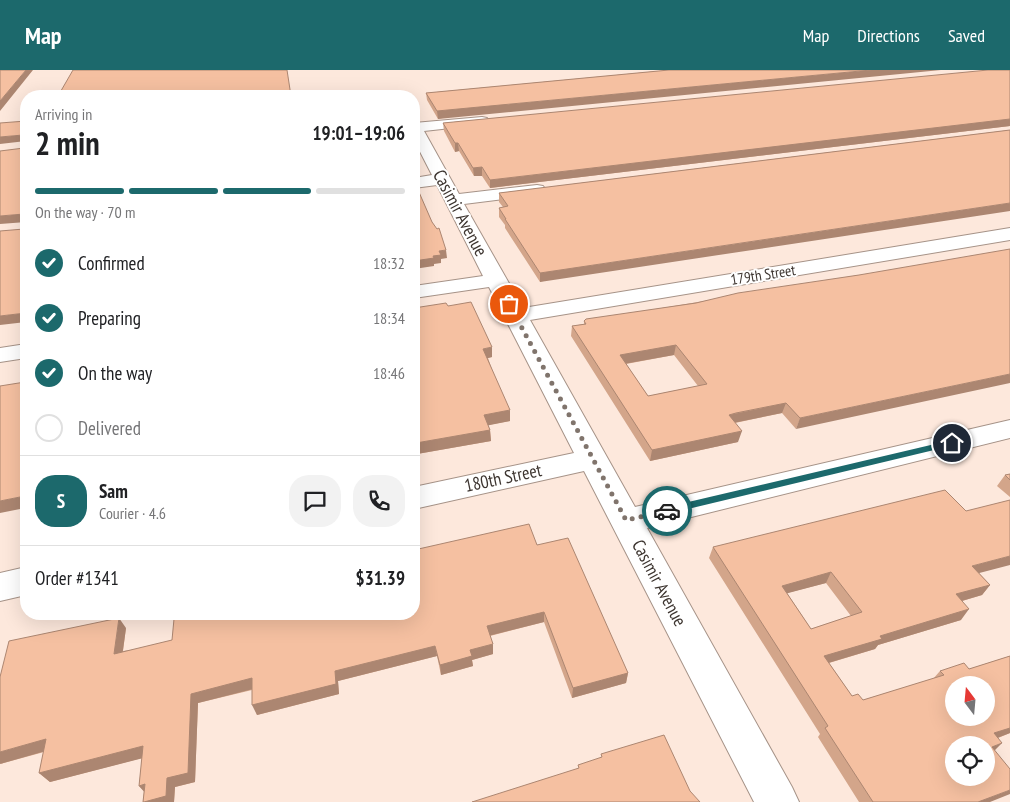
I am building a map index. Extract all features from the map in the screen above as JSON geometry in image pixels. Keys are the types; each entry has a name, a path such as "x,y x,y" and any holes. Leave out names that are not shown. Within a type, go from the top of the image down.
{"street":[{"path":"420,126 493,120"},
{"name":"Casimir Avenue","path":"420,138 777,802"},
{"path":"420,184 448,190 551,188"},
{"name":"179th Street","path":"516,316 1010,234"},
{"path":"420,291 496,280"},
{"path":"0,354 20,352"},
{"path":"626,520 1010,430"},
{"name":"180th Street","path":"420,497 593,459"},
{"path":"0,587 20,582"}],"building":[{"path":"0,70 26,70 0,101"},
{"path":"73,70 287,70 290,90 61,90"},
{"path":"669,70 871,70 437,111 426,93"},
{"path":"988,70 1010,70 1010,119 490,180 482,167 473,168 443,123"},
{"path":"20,121 20,135 0,137 0,123"},
{"path":"1010,130 1010,203 540,273 499,208 508,206 499,193"},
{"path":"20,148 20,214 0,216 0,151"},
{"path":"420,194 432,222 437,229 439,228 446,250 439,251 441,255 433,256 434,258 420,260"},
{"path":"20,229 20,314 0,316 0,231"},
{"path":"1010,249 1010,374 800,418 786,403 736,413 729,415 742,431 652,450 572,326 586,324 584,321 586,319 696,303 738,293 859,275","holes":["676,345 707,384 648,396 620,355"]},
{"path":"471,302 492,347 483,349 510,410 484,415 490,430 420,442 420,307 446,303 448,306"},
{"path":"20,383 20,497 0,501 0,386"},
{"path":"945,490 966,511 1010,500 1010,556 972,566 990,585 956,594 969,609 880,636 882,639 824,656 852,696 858,694 863,700 944,675 940,671 964,663 969,669 1010,656 1010,728 994,733 1002,743 995,746 995,736 945,736 945,786 995,786 995,751 1010,769 1010,790 978,802 873,802 825,728 828,726 713,547","holes":["831,572 862,612 811,629 782,586"]},
{"path":"529,524 537,545 568,538 628,673 573,688 544,612 487,626 493,644 470,650 472,656 440,665 435,646 335,671 336,684 252,705 252,678 191,694 188,773 167,778 166,796 144,802 145,784 139,786 143,746 39,773 46,739 0,752 0,677 9,641 109,620 119,620 114,654 172,640 174,620 420,620 420,549"},
{"path":"664,735 690,791 700,802 472,802 579,768 578,765 602,757 601,754"}],"way so far":[{"path":"509,304 626,520 667,511"}],"route":[{"path":"667,511 952,443"}]}
